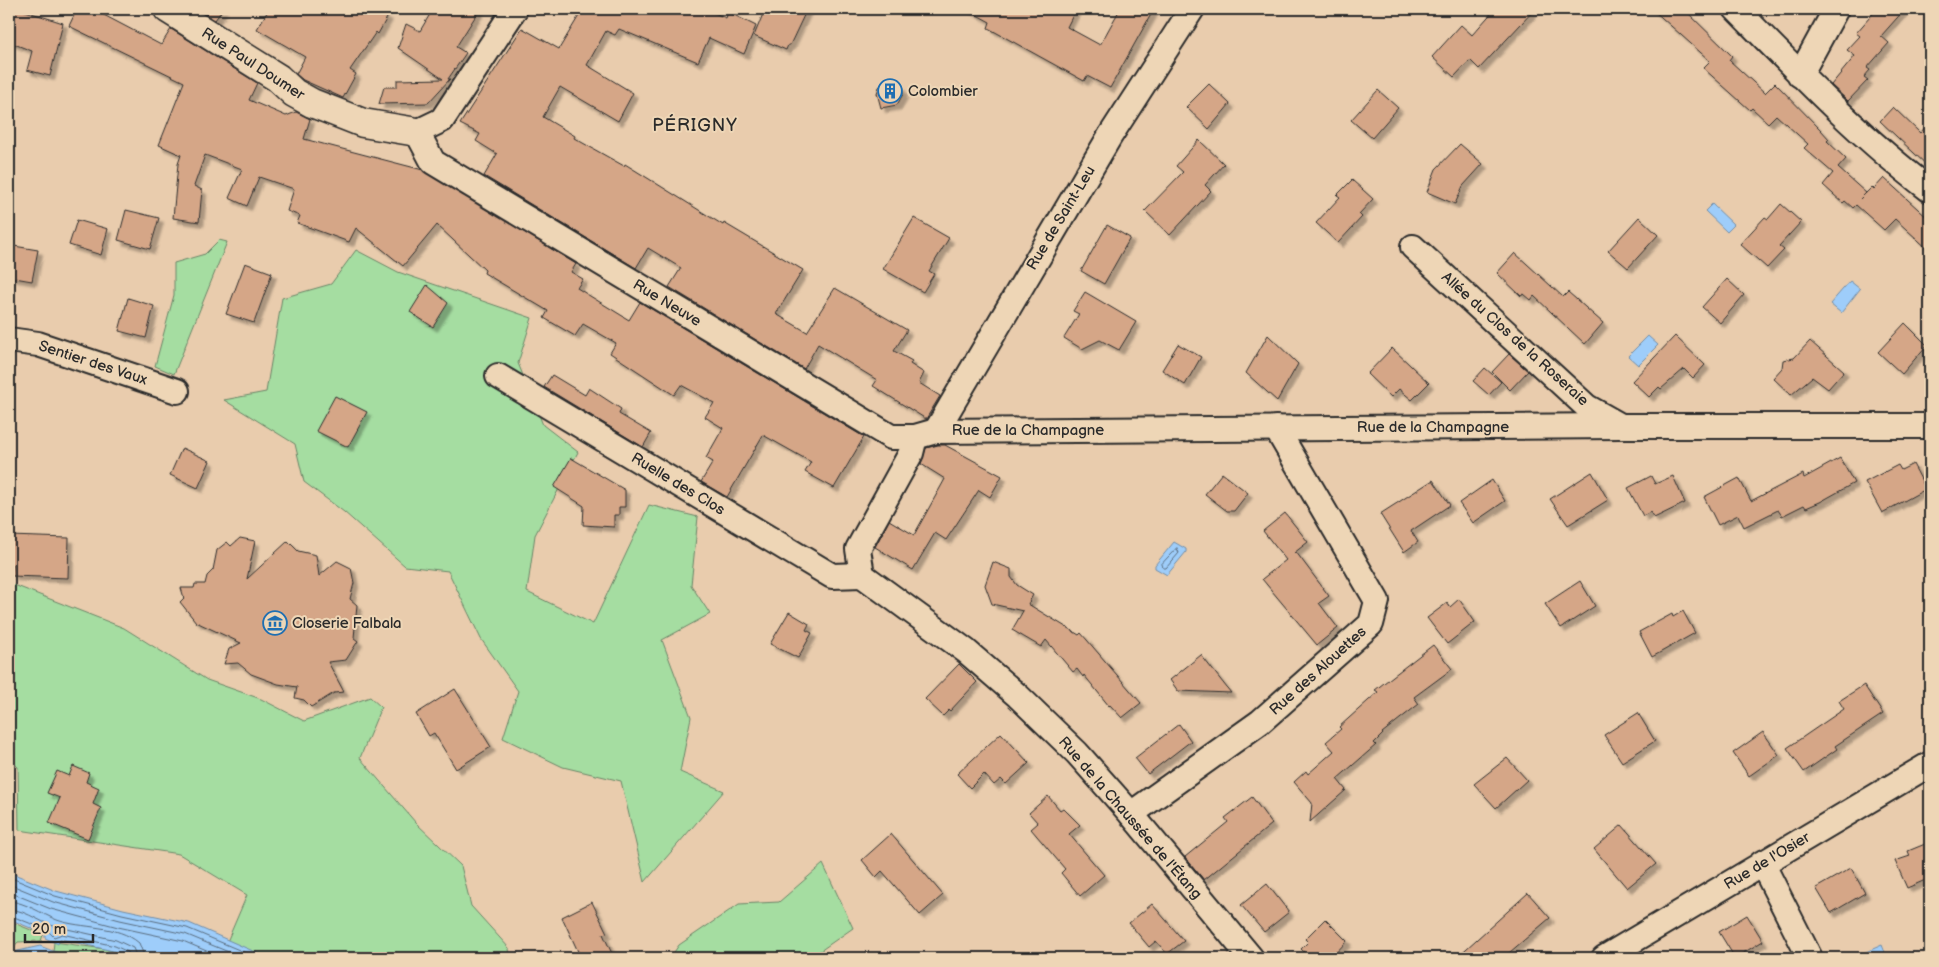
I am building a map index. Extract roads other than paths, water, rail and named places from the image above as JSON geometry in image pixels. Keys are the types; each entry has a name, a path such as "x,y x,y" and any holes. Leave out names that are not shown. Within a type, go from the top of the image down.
{"street":[{"name":"Rue Paul Doumer","path":"168,9 278,78 294,93 312,103 363,123 417,132"},
{"path":"417,132 442,120 515,9"},
{"name":"Rue de Saint-Leu","path":"925,434 1105,144 1192,9"},
{"path":"1736,9 1800,75 1887,157 1930,190"},
{"path":"1800,75 1836,9"},
{"name":"Rue Neuve","path":"417,132 433,162 891,438 925,434"},
{"name":"Allée du Clos de la Roseraie","path":"1413,247 1587,407 1621,426"},
{"name":"Sentier des Vaux","path":"9,340 38,344 176,391"},
{"name":"Ruelle des Clos","path":"498,376 832,576 862,575"},
{"name":"Rue de la Champagne","path":"925,434 1276,428 1930,426"},
{"name":"Rue des Alouettes","path":"1131,814 1260,722 1371,624 1377,602 1276,428"},
{"path":"862,575 858,549 911,453 925,434"},
{"name":"Rue de la Chaussée de l'Étang","path":"862,575 966,652 1018,696 1077,753 1131,814 1251,958"},
{"name":"Rue de l'Osier","path":"1604,958 1930,764"},
{"path":"1762,863 1810,958"}],"water":[{"path":"1712,204 1734,225 1727,232 1705,211"},
{"path":"1850,281 1860,289 1841,313 1830,304"},
{"path":"1648,336 1658,345 1638,365 1628,356"},
{"path":"1174,542 1186,549 1186,552 1167,575 1155,568 1155,565"},
{"path":"9,872 56,891 123,909 189,923 269,958 130,958 113,951 60,939 58,944 45,938 45,934 9,919"},
{"path":"1882,945 1887,958 1852,958"},
{"path":"40,946 58,953 60,958 9,958 9,953"}],"place":[{"name":"Colombier","path":"890,91"},
{"name":"Closerie Falbala","path":"275,623"}],"district":[{"name":"PÉRIGNY","path":"695,125"}]}
